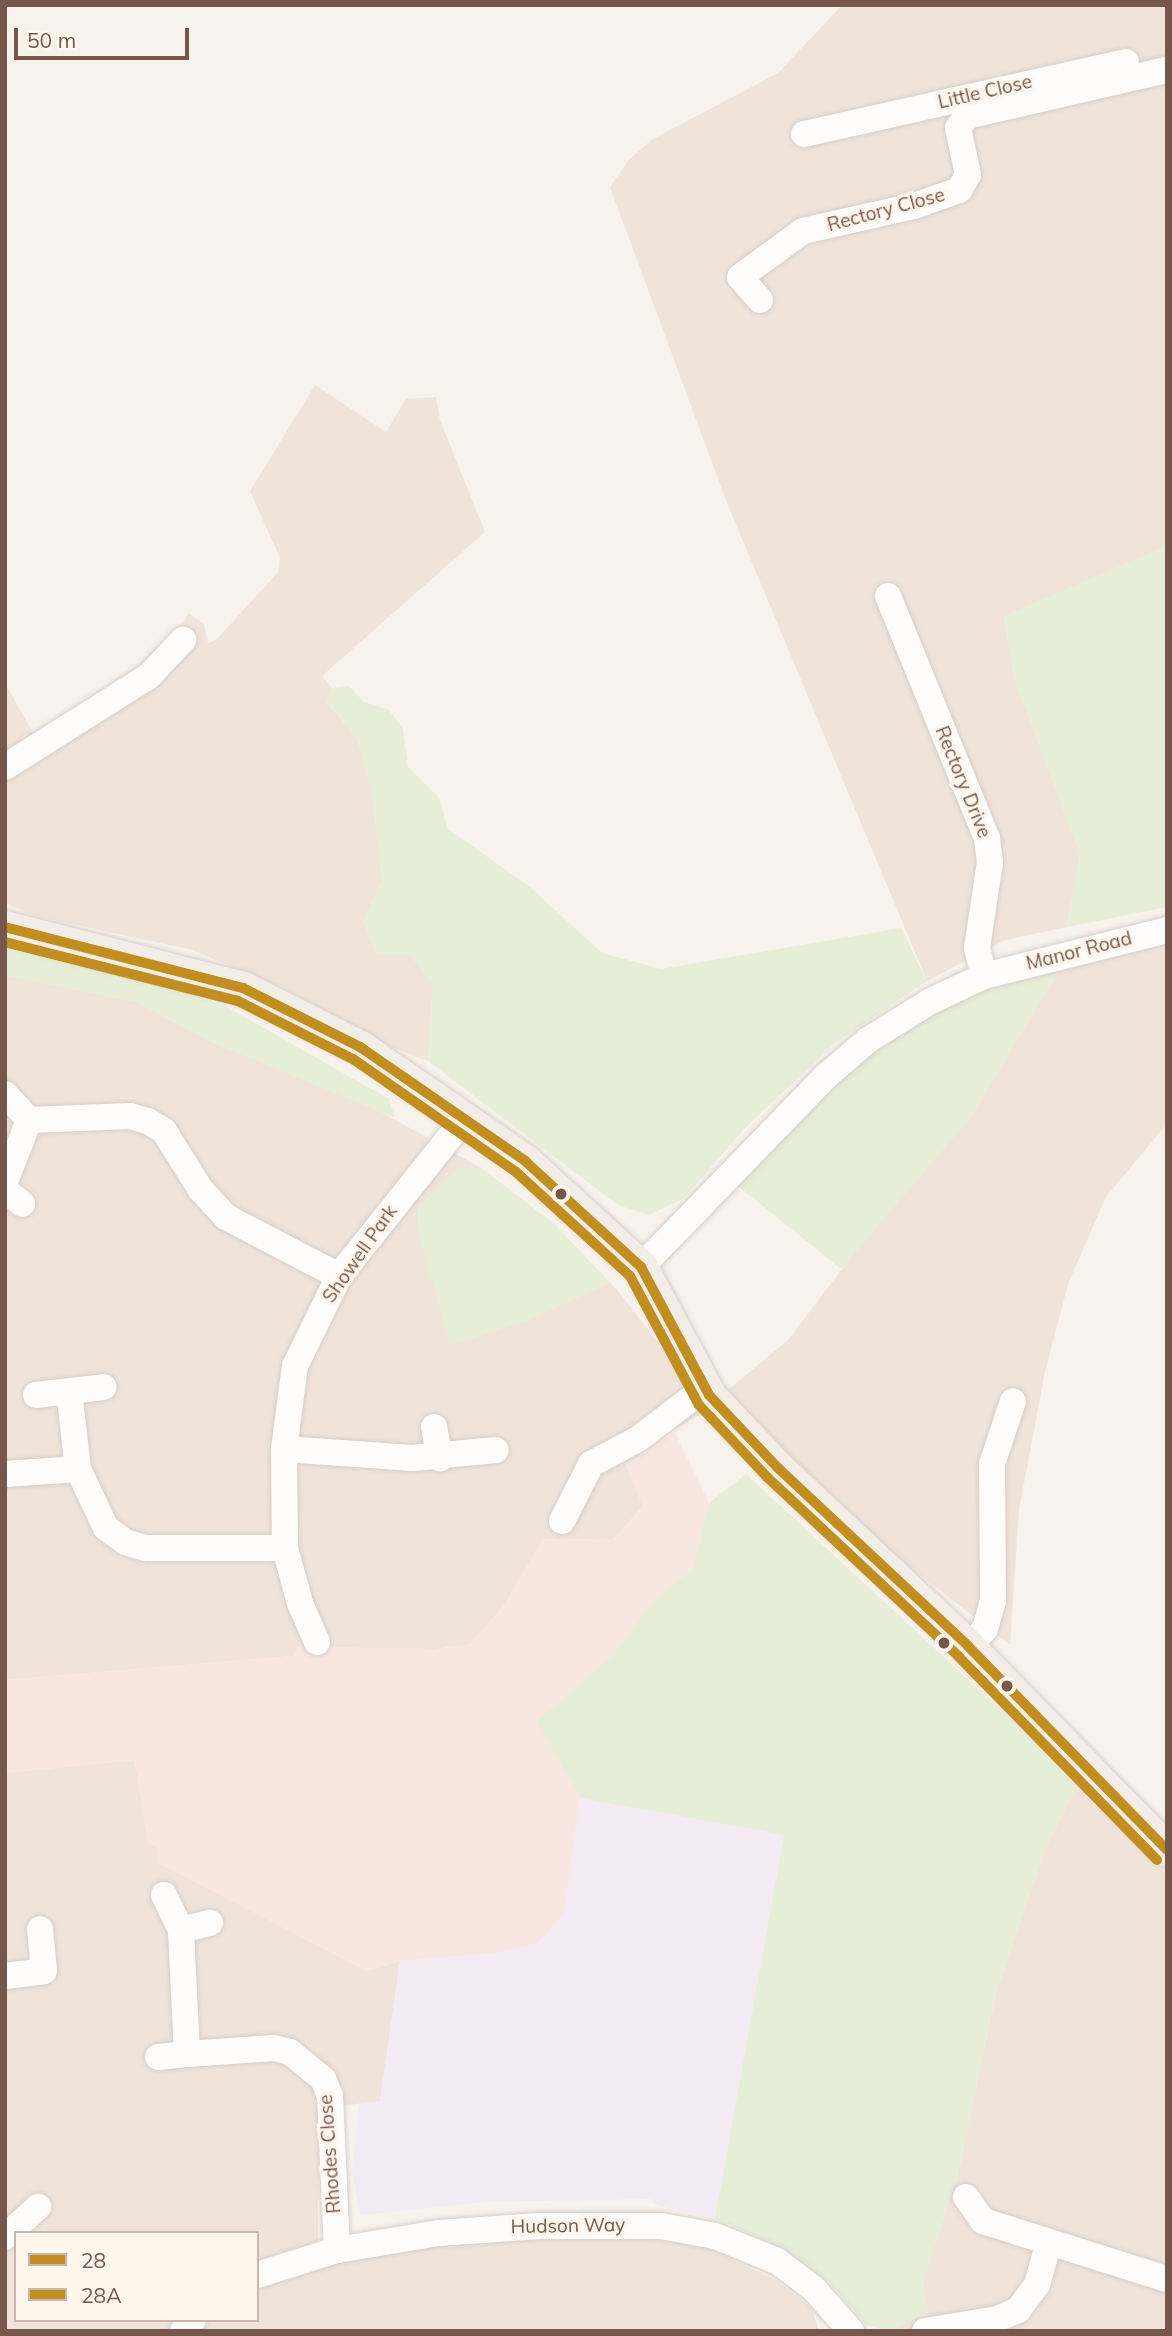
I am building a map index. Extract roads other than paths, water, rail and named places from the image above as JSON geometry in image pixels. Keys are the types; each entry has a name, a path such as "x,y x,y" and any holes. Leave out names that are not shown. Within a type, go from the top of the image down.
{"main road":[{"path":"5,927 243,988 360,1047 465,1118 581,1208 641,1267 705,1388 776,1467 968,1646 1167,1850"}],"street":[{"name":"Little Close","path":"804,134 1071,71 1167,54"},
{"name":"Rectory Close","path":"760,300 740,277 803,231 914,206 959,190 968,175 958,128 967,116 1167,71"},
{"name":"Rectory Drive","path":"888,596 987,838 990,862 977,948 984,976"},
{"path":"5,766 149,676 183,640"},
{"name":"Manor Road","path":"641,1267 816,1086 868,1040 984,976 1167,930"},
{"path":"5,1094 29,1120 130,1116 148,1121 164,1131 201,1190 226,1217 339,1276"},
{"name":"Showell Park","path":"317,1642 300,1603 285,1548 284,1449 295,1366 339,1276 465,1118"},
{"path":"5,1182 29,1120"},
{"path":"36,1395 104,1387"},
{"path":"562,1521 591,1464 638,1439 705,1388"},
{"path":"69,1391 78,1469 106,1528 125,1542 169,1550 285,1548"},
{"path":"968,1646 985,1629 992,1601 992,1464 1013,1401"},
{"path":"434,1427 440,1458"},
{"path":"284,1449 440,1458 496,1450"},
{"path":"5,1474 78,1469"},
{"path":"164,1895 181,1930 187,2054"},
{"path":"181,1930 210,1923"},
{"path":"5,1976 44,1971 40,1929"},
{"name":"Rhodes Close","path":"158,2057 274,2048 290,2052 323,2078 330,2096 337,2250"},
{"path":"966,2197 983,2221 1048,2245 1167,2279"},
{"path":"5,2237 38,2207"},
{"name":"Hudson Way","path":"259,2274 337,2250 383,2240 492,2228 628,2225 690,2230 777,2260 814,2289 851,2331"},
{"path":"925,2331 998,2319 1018,2310 1037,2285 1048,2245"}]}
